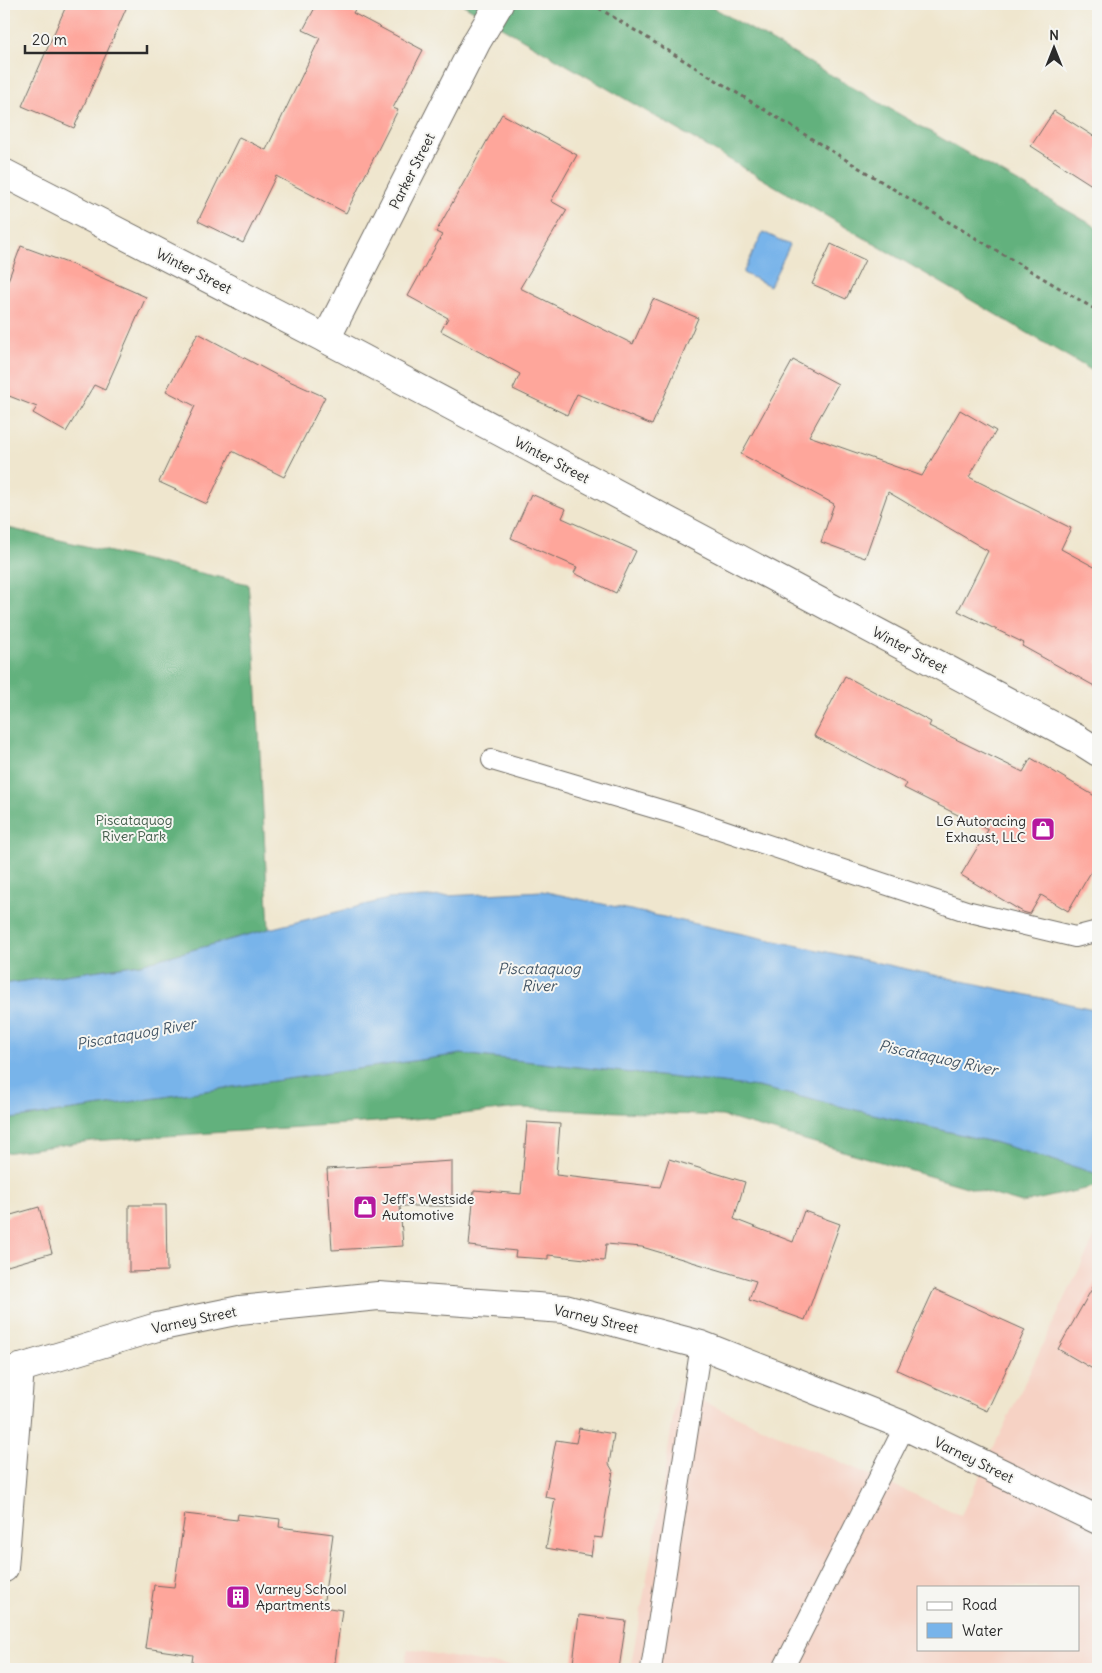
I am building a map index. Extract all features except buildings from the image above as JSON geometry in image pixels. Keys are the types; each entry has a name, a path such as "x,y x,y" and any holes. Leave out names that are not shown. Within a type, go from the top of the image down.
{"street":[{"name":"Parker Street","path":"326,339 477,41 499,4"},
{"name":"Winter Street","path":"4,173 326,339 1076,738 1098,752"},
{"name":"Varney Street","path":"12,1370 157,1327 240,1310 378,1296 564,1309 701,1345 906,1426 1098,1520"},
{"path":"4,1568 12,1370"}],"lane":[{"path":"492,760 678,815 966,911 1075,937 1098,931"},
{"path":"651,1669 701,1345"},
{"path":"783,1669 906,1426"}],"path":[{"path":"592,4 900,194 1098,312"}],"shaded area":[{"path":"1098,1230 1098,1669 630,1669 658,1518 677,1390 961,1515"},
{"path":"408,1649 480,1662 536,1669 405,1669"}],"green space":[{"path":"462,4 707,4 1098,228 1098,374"},
{"name":"Piscataquog River Park","path":"4,527 248,584 255,656 269,929 141,964 4,984"},
{"path":"461,1054 758,1087 997,1143 1098,1174 1098,1186 1022,1203 722,1116 520,1108 405,1120 91,1141 4,1153 4,1120"}],"water":[{"path":"763,232 790,245 770,286 743,273"},
{"name":"Piscataquog River","path":"542,891 1098,1010 1098,1174 997,1143 758,1087 461,1054 4,1120 4,984 141,964 388,899"}],"place":[{"name":"LG Autoracing Exhaust, LLC","path":"1043,829"},
{"name":"Jeff's Westside Automotive","path":"365,1207"},
{"name":"Varney School Apartments","path":"238,1597"}]}
